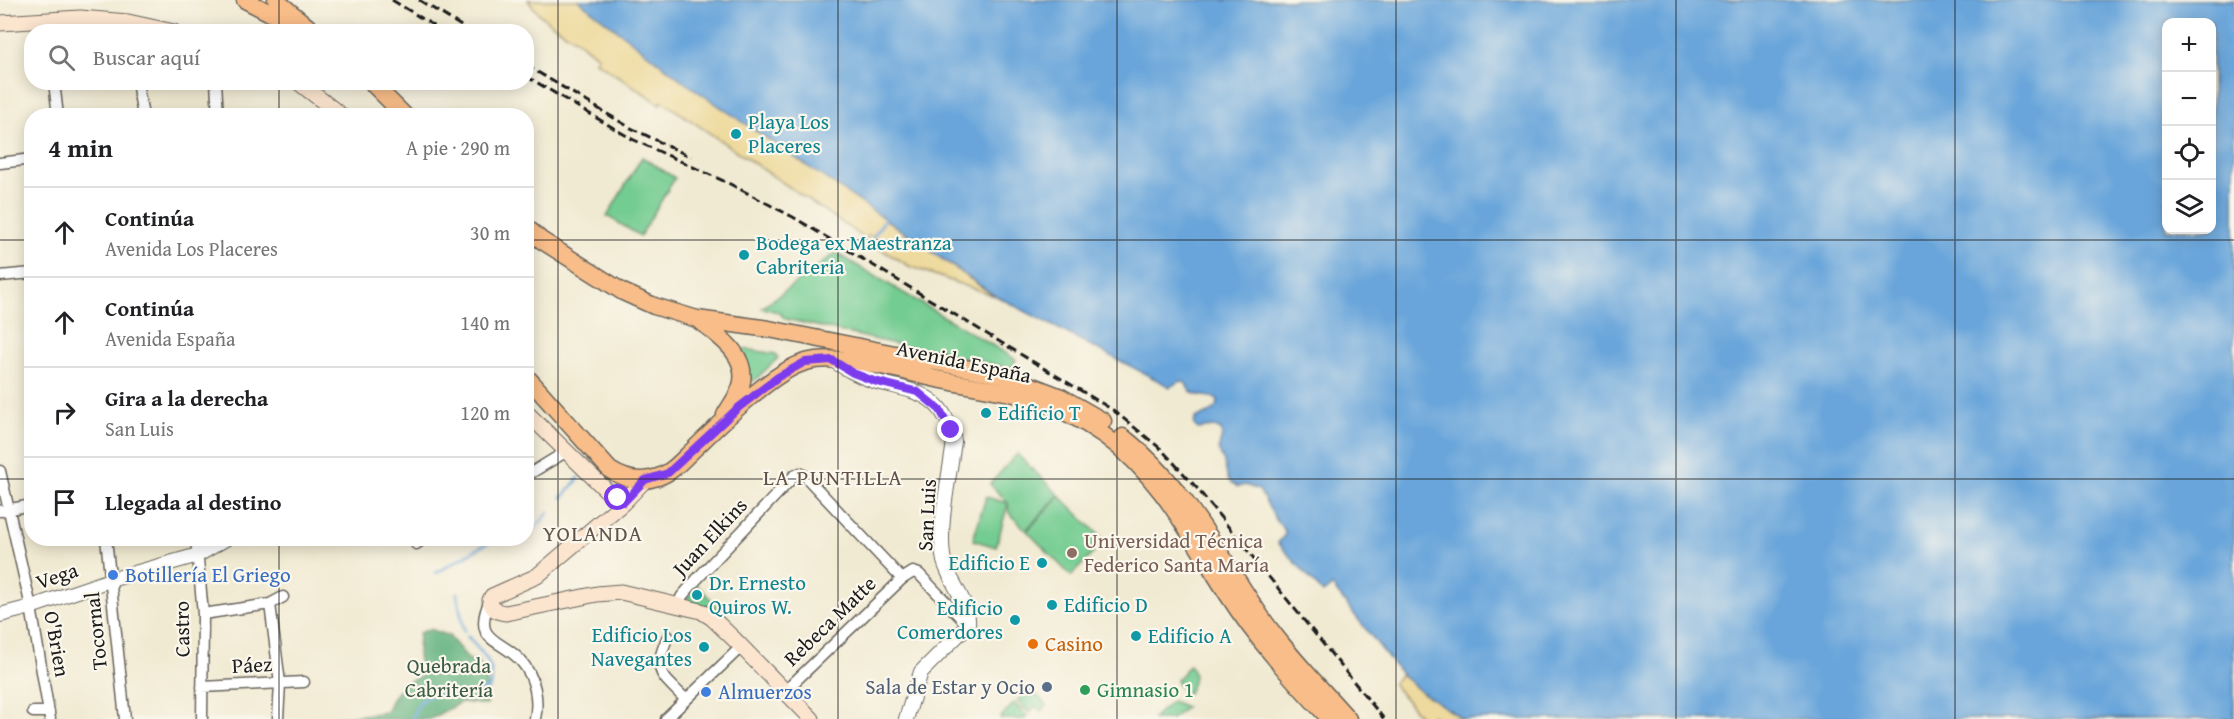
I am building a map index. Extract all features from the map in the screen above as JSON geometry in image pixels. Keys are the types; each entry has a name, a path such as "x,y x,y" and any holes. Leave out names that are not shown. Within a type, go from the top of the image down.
{"main road":[{"path":"245,0 270,12 286,24"},
{"path":"276,0 304,24"},
{"path":"53,24 80,18 112,24"},
{"path":"0,23 24,24"},
{"path":"308,90 332,108"},
{"path":"366,90 383,108"},
{"path":"379,90 397,108"},
{"name":"Avenida España","path":"534,234 623,292 654,306 697,319 769,329 1006,376 1044,389 1096,416 1143,453 1172,484 1263,620 1348,719"},
{"path":"697,319 727,342 741,366 741,386 721,424"},
{"name":"Avenida España","path":"645,480 668,473 721,424 778,377 805,362 832,360 871,365 1028,397 1064,412 1104,435 1146,472 1175,509 1229,596 1263,642 1330,719"},
{"path":"534,385 610,470 623,476 645,480"},
{"path":"534,420 606,490 624,502"},
{"path":"645,480 624,502 537,576 497,592 490,600 493,609 506,613 597,594 621,592 701,611 712,618 742,646 812,719"}],"street":[{"path":"55,90 57,108"},
{"path":"138,90 142,108"},
{"path":"216,90 218,108"},
{"path":"0,163 24,160"},
{"path":"0,276 24,274"},
{"name":"San Luis","path":"832,360 853,373 874,381 918,392 940,410 951,430 954,441 942,542 944,561 967,609 968,625"},
{"path":"534,471 567,451"},
{"name":"O'Brien","path":"0,471 4,510 31,607 50,716"},
{"name":"Juan Elkins","path":"678,604 682,596 718,555 794,476 800,473 857,529 902,579"},
{"path":"4,510 24,506"},
{"name":"Tocornal","path":"107,546 125,719"},
{"name":"Castro","path":"197,546 202,614 202,719"},
{"name":"Vega","path":"0,615 198,555 213,546"},
{"path":"902,579 913,572 919,574 968,625 921,672 906,719"},
{"name":"Rebeca Matte","path":"785,691 902,579"},
{"path":"202,614 270,604 283,597"},
{"path":"490,600 483,620 486,630 490,639 521,661 531,679 537,694 535,719"},
{"path":"270,604 280,683 279,719"},
{"path":"668,636 660,654 658,664 660,672 686,700"},
{"path":"666,719 742,646"},
{"name":"Páez","path":"202,687 304,682"},
{"path":"33,712 50,716"}],"green space":[{"path":"642,157 675,178 640,236 607,216"},
{"path":"836,253 1007,354 1016,360 1011,368 786,319 778,312 762,308"},
{"path":"744,349 776,354 778,358 754,381 750,380 742,353"},
{"path":"1017,454 1059,495 1026,530 1009,513 1008,504 996,547 973,540 986,497 1008,503 990,484"},
{"path":"1060,496 1105,541 1071,576 1027,531"},
{"path":"697,585 726,615 686,600"},
{"name":"Quebrada Cabritería","path":"430,629 449,636 469,660 477,660 487,675 487,705 461,702 430,719 330,719 386,712 399,689 421,676 418,654 419,633"},
{"path":"1190,665 1193,680 1187,694 1177,683 1177,679"},
{"path":"1030,688 1047,706 1041,711 1036,706 1029,713 1017,701"},
{"path":"1172,701 1186,707 1172,719 1152,719"},
{"path":"1014,703 1027,716 1024,719 1001,719 1000,718"}],"sand":[{"name":"Playa Los Placeres","path":"528,0 578,0 687,84 994,296 909,266 875,246 877,242 869,235 866,239 662,101 660,104 595,61 598,57 544,18"},
{"path":"1401,674 1420,691 1463,719 1437,719 1432,715 1429,719 1422,719 1393,684"}],"water":[{"path":"578,0 2234,0 2234,719 1463,719 1420,691 1401,674 1332,586 1323,593 1278,543 1286,533 1259,490 1245,485 1238,487 1228,479 1219,451 1221,430 1215,427 1198,429 1194,425 1195,418 1214,410 1218,399 1195,394 1191,392 1186,383 1181,381 1170,387 994,295 687,84"}],"waterway":[{"path":"874,236 885,219"},
{"path":"562,498 579,478"},
{"path":"534,527 549,512"},
{"path":"436,573 482,546"},
{"path":"457,593 464,631"},
{"path":"412,719 418,705 425,697 446,693 471,695 489,688 490,666 468,637"}],"railway":[{"path":"392,0 431,24"},
{"path":"419,0 458,24"},
{"path":"534,70 629,127 691,157"},
{"path":"534,81 632,139 728,183 793,217 1113,410 1161,449 1196,487 1384,719"}],"place":[{"name":"Playa Los Placeres","path":"736,134"},
{"name":"Bodega ex Maestranza Cabriteria","path":"744,255"},
{"name":"Edificio T","path":"986,413"},
{"name":"Universidad Técnica Federico Santa María","path":"1072,553"},
{"name":"Edificio E","path":"1042,563"},
{"name":"Botillería El Griego","path":"113,575"},
{"name":"Dr. Ernesto Quiros W.","path":"697,595"},
{"name":"Edificio D","path":"1052,605"},
{"name":"Edificio Comerdores","path":"1015,620"},
{"name":"Edificio A","path":"1136,636"},
{"name":"Casino","path":"1033,644"},
{"name":"Edificio Los Navegantes","path":"704,647"},
{"name":"Sala de Estar y Ocio","path":"1047,687"},
{"name":"Gimnasio 1","path":"1085,690"},
{"name":"Almuerzos","path":"706,692"}],"district":[{"name":"LA PUNTILLA","path":"833,477"},
{"name":"YOLANDA","path":"593,533"}],"route":[{"path":"618,498 624,502 645,480 668,473 738,408 778,377 805,362 832,360 853,373 874,381 918,392 940,410 951,430"}]}
